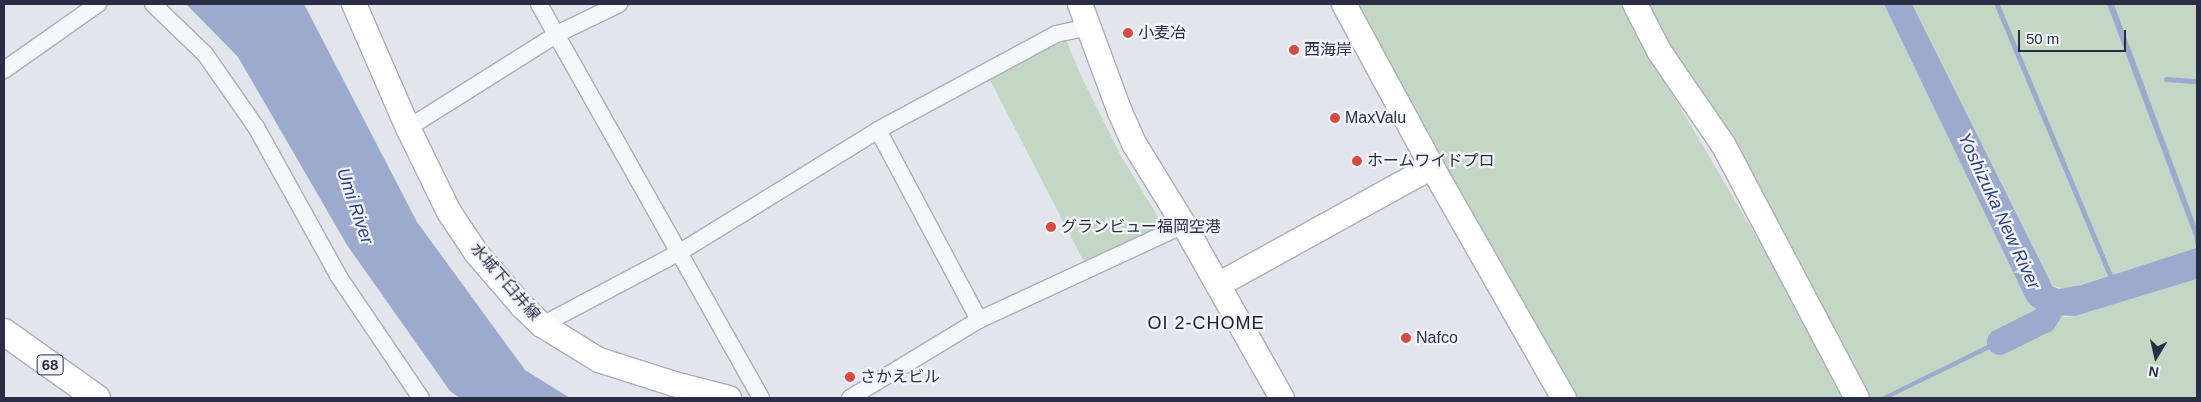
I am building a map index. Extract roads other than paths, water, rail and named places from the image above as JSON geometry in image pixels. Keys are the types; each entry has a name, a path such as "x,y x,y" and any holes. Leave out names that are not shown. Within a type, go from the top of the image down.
{"main road":[{"name":"68","path":"4,332 97,398"}],"street":[{"path":"4,70 98,4"},
{"path":"153,4 205,54 256,127 339,277 420,398"},
{"name":"水城下臼井線","path":"354,4 408,128 450,212 477,254 542,324 599,360 674,384 729,398"},
{"path":"539,4 761,398"},
{"path":"408,128 557,34 619,4"},
{"path":"1080,4 1120,112 1136,145 1184,225 1282,398"},
{"path":"1344,4 1432,167 1564,398"},
{"path":"1636,4 1659,51 1724,146 1857,398"},
{"path":"542,324 680,252 878,130 1056,34 1088,27"},
{"path":"878,130 979,320"},
{"path":"1218,285 1432,167"},
{"path":"850,398 979,320 1184,225"}],"water":[{"name":"Umi River","path":"186,4 304,4 417,222 525,370 570,398 460,398 450,391 347,245 238,57"},
{"name":"Yoshizuka New River","path":"1884,4 1912,4 2052,286 2059,289 2081,285 2196,248 2194,236 2107,4 2114,4 2197,228 2197,279 2075,316 2048,315 2033,307 2027,301"},
{"path":"2030,324 2033,328 1889,398 1880,398"}],"waterway":[{"path":"1997,4 2112,279"},
{"path":"2166,79 2197,81"},
{"path":"2000,342 2044,320 2054,304"},
{"path":"2027,329 2052,313"}],"place":[{"name":"小麦冶","path":"1128,33"},
{"name":"西海岸","path":"1294,50"},
{"name":"MaxValu","path":"1335,118"},
{"name":"ホームワイドプロ","path":"1357,161"},
{"name":"グランビュー福岡空港","path":"1051,227"},
{"name":"Nafco","path":"1406,338"},
{"name":"さかえビル","path":"850,377"}],"district":[{"name":"OI 2-CHOME","path":"1206,323"}]}
